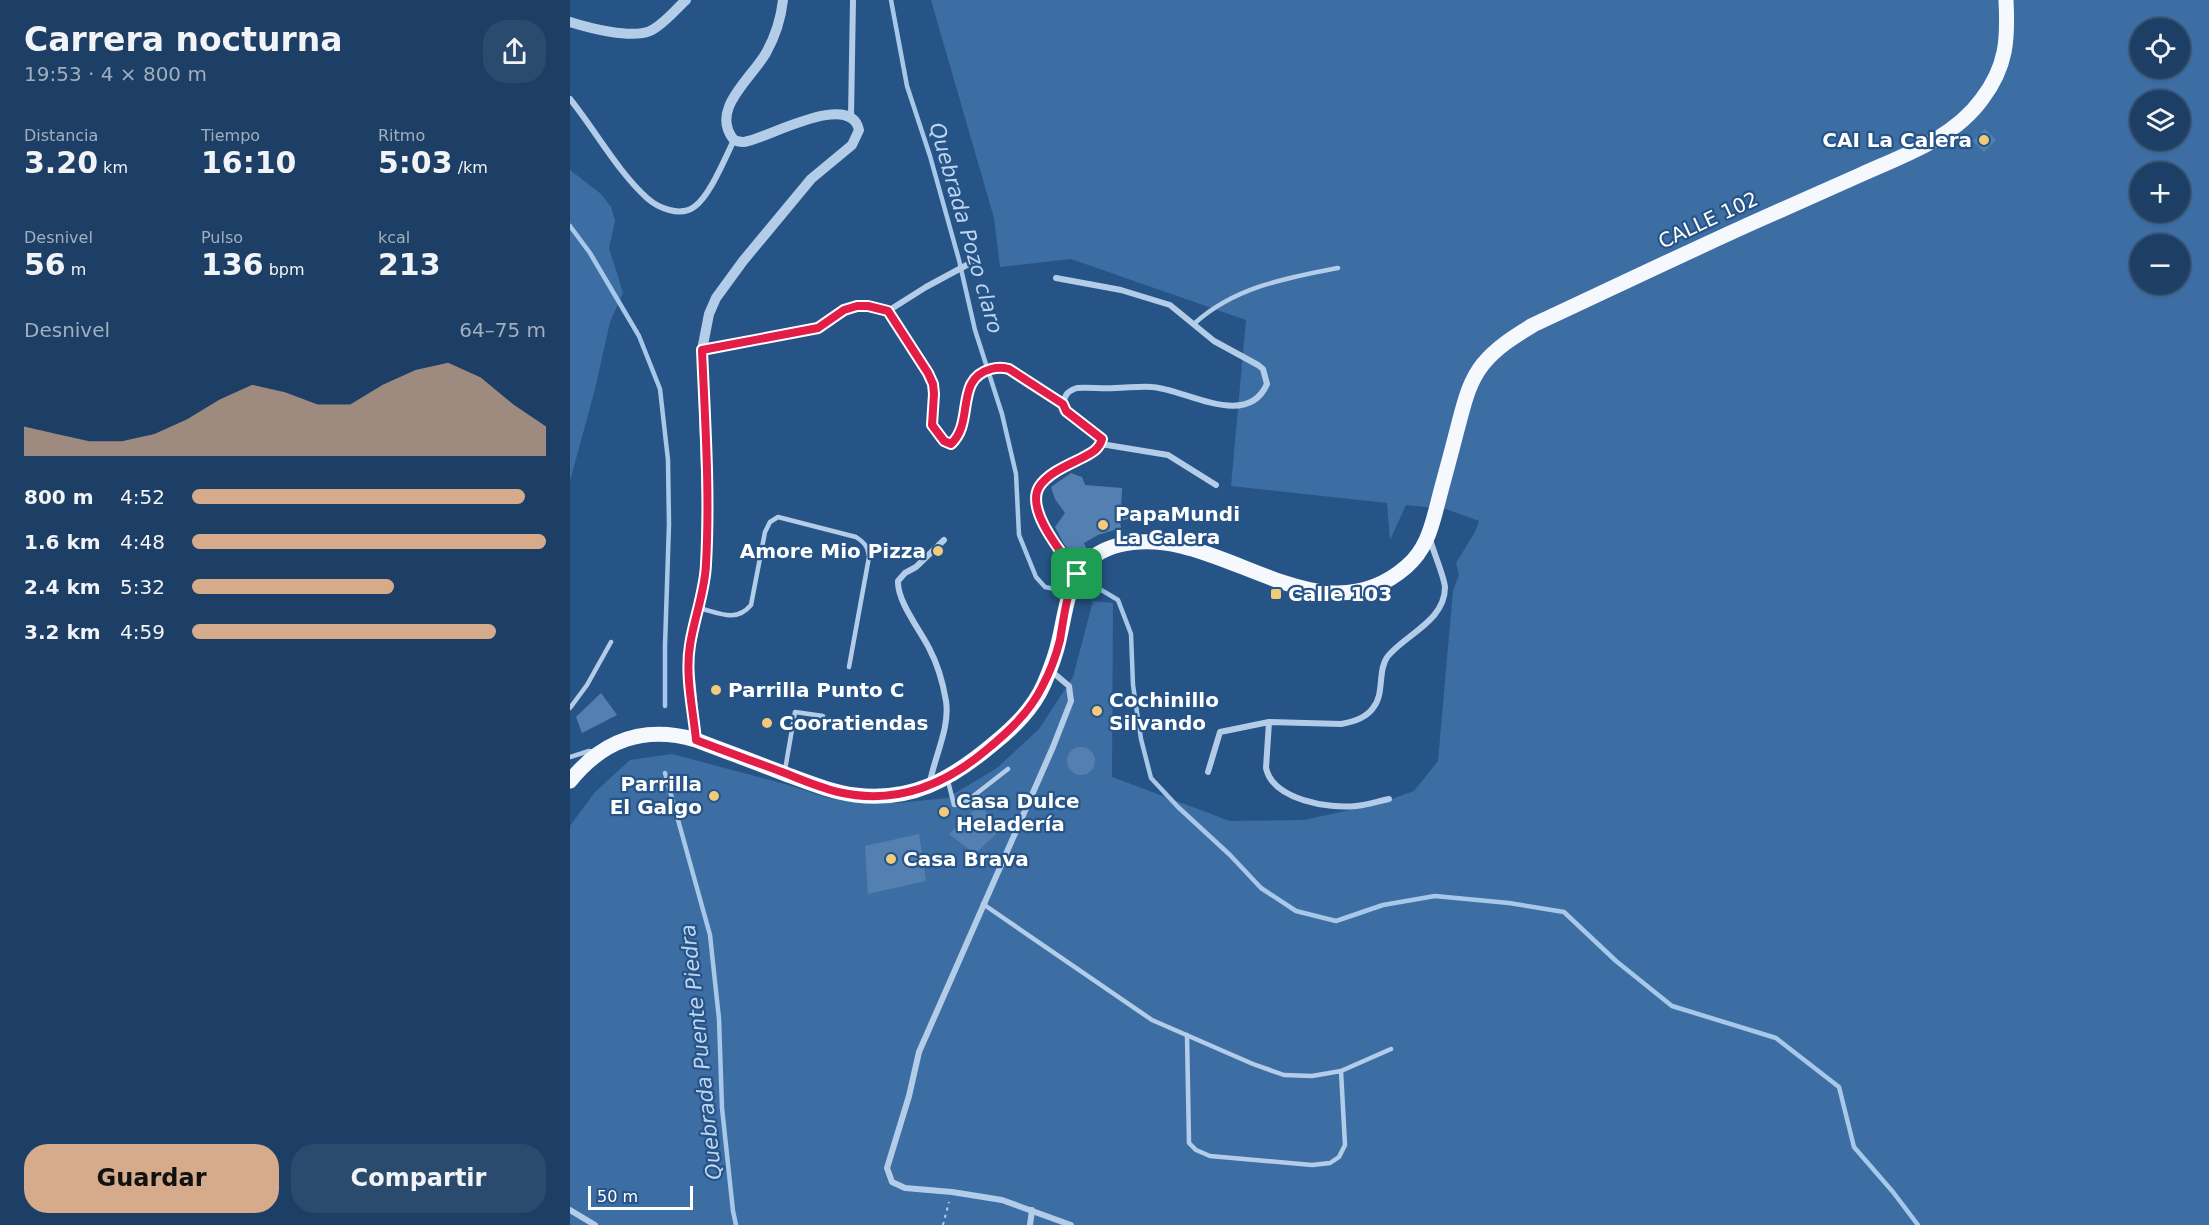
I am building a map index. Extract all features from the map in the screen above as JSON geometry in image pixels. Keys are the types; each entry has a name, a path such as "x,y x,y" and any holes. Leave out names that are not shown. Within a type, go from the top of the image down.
{"main road":[{"name":"CALLE 102","path":"1077,574 1089,559 1104,550 1128,543 1147,542 1191,548 1310,591 1344,593 1364,590 1394,577 1415,559 1429,535 1467,395 1477,372 1494,352 1509,339 1533,325 1926,145 1953,128 1982,99 1995,80 2006,50 2008,33 2006,0"},
{"path":"570,781 584,763 614,744 644,736 672,735 696,740 836,791 869,796 903,794 929,787 963,768 1011,729 1035,700 1050,670 1058,647 1068,599 1077,574"}],"street":[{"path":"570,22 637,34 656,27 686,0"},
{"path":"696,740 688,657 706,569 702,350 709,314 726,282 811,179 852,145 859,130 851,116 838,113 782,127 746,142 734,140 726,128 725,113 766,52 777,25 783,0"},
{"path":"851,116 853,0"},
{"path":"570,99 648,199 676,212 687,211 701,200 734,140"},
{"path":"888,311 926,287 973,262"},
{"path":"1056,278 1121,290 1170,305 1214,340 1250,359 1263,369 1267,384 1259,396 1248,404 1228,406 1153,387 1086,387 1069,390 1064,397 1063,404 1066,411 1098,435 1102,439 1101,444 1096,450 1049,477 1039,488 1036,499 1042,523 1077,574"},
{"path":"702,350 818,328 844,310 857,306 868,306 888,311 928,373 934,394 932,425 944,441 951,444 961,432 971,382 985,370 996,367 1009,369 1063,404"},
{"path":"1101,444 1168,456 1216,485"},
{"path":"1208,772 1220,732 1269,722 1341,724 1353,722 1374,708 1379,696 1386,659 1397,646 1420,630 1435,614 1442,600 1445,587 1429,535"},
{"path":"929,787 946,720 946,702 930,650 907,609 899,591 898,581 944,540"},
{"path":"1050,670 1069,686 1071,701 919,1052 909,1096 887,1168 892,1182 905,1188 952,1192 1002,1200 1071,1225"},
{"path":"1269,722 1266,768 1268,774 1283,790 1296,798 1326,805 1356,806 1389,799"},
{"path":"570,1210 595,1225"},
{"path":"1030,1225 1032,1210"}],"lane":[{"path":"1195,323 1226,300 1252,289 1278,280 1338,268"},
{"path":"699,608 737,616 744,613 751,605 765,532 770,522 778,518 856,537 864,542 869,557 849,667"},
{"path":"570,708 598,668 611,642"},
{"path":"785,773 795,712 823,716"},
{"path":"570,757 588,751 599,752"},
{"path":"947,779 954,805 957,806 963,804 1008,769"},
{"path":"983,904 1152,1020 1253,1064 1284,1075 1312,1076 1341,1071 1391,1049"},
{"path":"1187,1035 1190,1143 1196,1150 1210,1156 1312,1165 1330,1163 1339,1157 1345,1145 1341,1071"}],"path":[{"path":"943,1225 952,1192"}],"shaded area":[{"path":"931,0 2209,0 2209,1225 570,1225 570,826 595,792 630,760 672,754 785,784 828,798 898,803 947,798 997,768 1039,729 1073,677 1093,601 1113,603 1112,777 1230,821 1304,820 1378,804 1414,791 1438,761 1453,591 1459,575 1456,563 1479,521 1446,509 1406,505 1390,540 1387,503 1231,486 1246,320 1071,259 1000,267 994,218"},
{"path":"570,170 601,194 611,207 615,221 609,248 623,293 610,322 570,481"}],"building":[{"name":"CAI La Calera","path":"1985,129 1996,140 1984,152 1973,141"},
{"path":"1071,473 1082,477 1085,485 1122,488 1121,509 1129,507 1132,518 1120,521 1121,528 1098,535 1084,543 1087,550 1074,556 1055,527 1065,513 1055,499 1051,487"},
{"path":"601,693 617,715 582,733 576,717"},
{"path":"1081,747 1091,751 1095,761 1091,771 1081,775 1071,771 1067,761 1071,751"},
{"path":"979,805 1002,828 975,854 949,834"},
{"path":"919,834 926,881 868,894 865,846"}],"waterway":[{"name":"Quebrada Pozo claro","path":"891,0 907,86 930,156 959,260 975,330 1002,414 1016,474 1019,535 1036,577 1045,587 1059,590"},
{"name":"Quebrada Puente Piedra","path":"570,226 590,253 639,336 660,389 668,460 665,706"},
{"name":"Quebrada Pozo claro","path":"1091,588 1098,588 1118,600 1131,634 1133,685 1141,739 1151,778 1261,888 1296,911 1336,921 1383,905 1435,896 1509,903 1564,912 1616,961 1672,1006 1776,1038 1839,1087 1854,1147 1918,1225"},
{"name":"Quebrada Puente Piedra","path":"665,773 710,935 719,1019 722,1108 736,1225"}],"place":[{"name":"CAI La Calera","path":"1984,140"},
{"name":"PapaMundi La Calera","path":"1103,525"},
{"name":"Amore Mio Pizza","path":"938,551"},
{"name":"Calle 103","path":"1276,594"},
{"name":"Parrilla Punto C","path":"716,690"},
{"name":"Cochinillo Silvando","path":"1097,711"},
{"name":"Cooratiendas","path":"767,723"},
{"name":"Parrilla El Galgo","path":"714,796"},
{"name":"Casa Dulce Heladería","path":"944,812"},
{"name":"Casa Brava","path":"891,859"}],"route":[{"path":"857,306 888,311 928,373 934,394 932,425 944,441 951,444 961,432 971,382 985,370 1001,366 1009,369 1063,404 1071,416 1102,439 1096,450 1049,477 1039,488 1036,499 1042,523 1077,574 1072,583 1054,658 1035,700 1025,714 996,742 963,768 939,783 903,794 852,795 818,786 696,740 688,657 706,569 707,501 702,350 818,328 844,310 857,306"}]}
